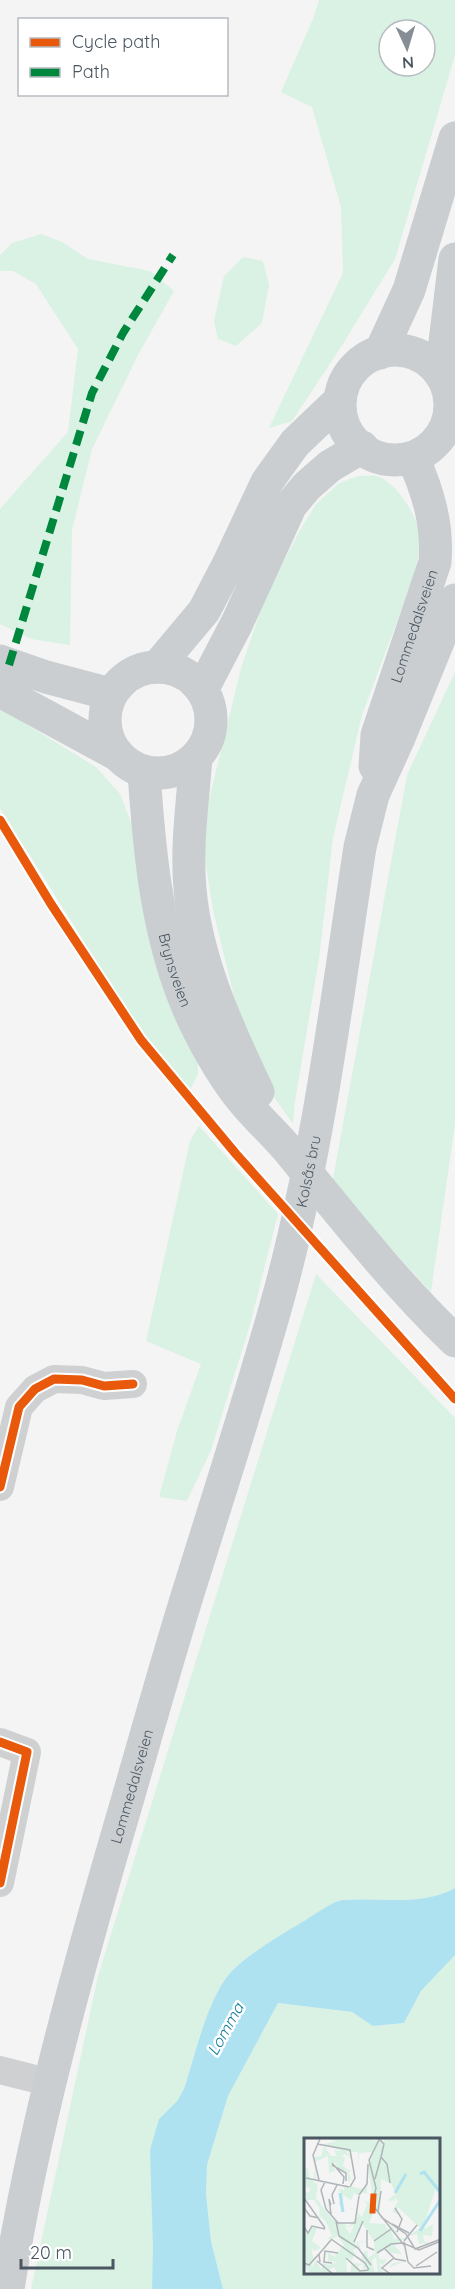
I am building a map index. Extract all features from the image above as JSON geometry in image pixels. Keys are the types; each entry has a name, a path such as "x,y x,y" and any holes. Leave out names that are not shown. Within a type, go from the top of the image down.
{"main road":[{"path":"380,353 409,290 455,138"},
{"path":"441,375 455,259"},
{"path":"387,350 406,351 418,355 434,366 441,375 449,394 452,420 432,447 413,458 391,461 372,456 350,438 342,422 339,401 344,383 355,367 368,357 387,350"},
{"path":"157,667 204,611 228,566 267,482 295,443 339,401"},
{"path":"202,690 237,623 291,505 307,486 330,466 362,447"},
{"name":"Lommedalsveien","path":"373,795 376,735 435,562 434,518 426,488 413,458"},
{"name":"Lommedalsveien","path":"325,1084 360,847 373,795 455,600"},
{"path":"0,661 46,677 110,694"},
{"path":"0,691 116,754 128,765 144,772 164,774 184,767 196,757 209,735 211,715 202,690 192,679 174,669 157,667 133,673 110,694 104,722 107,738 116,754"},
{"name":"Brynsveien","path":"196,757 189,859 190,888 196,924 219,1002 238,1051 280,1140"},
{"name":"Brynsveien","path":"144,772 149,843 164,933 183,995 206,1042 243,1101 280,1140 382,1263 455,1341"},
{"name":"Kolsås bru","path":"280,1292 301,1207 325,1084"},
{"name":"Lommedalsveien","path":"8,2289 16,2241 51,2083 85,1947 193,1576 240,1430 280,1292"}],"street":[{"path":"0,1487 20,1407 35,1389 54,1379 82,1380 104,1386 133,1384"},
{"path":"0,1742 27,1752 0,1883"},
{"path":"0,2070 51,2083"}],"green space":[{"path":"319,0 455,0 455,55 395,259 292,421 269,428 343,273 341,207 312,107 281,92"},
{"path":"41,234 62,242 88,259 150,271 174,291 139,353 92,449 72,530 70,645 31,639 0,624 0,509 68,432 78,349 36,284 13,271 0,271 0,255 12,243"},
{"path":"243,257 263,261 269,285 262,323 236,346 218,339 214,321 224,276"},
{"path":"358,476 380,477 399,493 407,503 416,523 419,552 414,576 362,715 333,838 319,959 293,1124 269,1090 239,1017 213,910 203,847 209,800 241,668 265,598 316,504 339,483"},
{"path":"455,672 455,1124 431,1292 332,1184 407,775"},
{"path":"0,708 96,767 120,794 132,825 197,1043 198,1074 189,1092 129,1013 0,808"},
{"path":"199,1126 278,1214 250,1325 211,1450 187,1501 159,1497 177,1431 201,1364 146,1341 190,1141"},
{"path":"316,1274 455,1418 455,1888 442,1894 414,1899 338,1901 274,1939 235,1968 226,1978 210,2008 184,2089 177,2101 159,2119 152,2289 31,2289 98,1976"},
{"path":"455,1955 455,2289 223,2289 211,2241 206,2194 207,2165 228,2096 278,2003 352,2012 373,2026 404,2023 421,1991"}],"water":[{"name":"Lomma","path":"455,1888 455,1955 421,1991 404,2023 373,2026 352,2012 278,2003 228,2096 207,2165 206,2194 211,2241 223,2289 152,2289 150,2150 159,2119 177,2101 184,2089 210,2008 226,1978 235,1968 274,1939 338,1901 414,1899 442,1894"}],"marked path":[{"path":"9,665 92,393 123,333 173,255"}],"cycle path":[{"path":"0,820 51,904 141,1040 236,1154 455,1399"},
{"path":"0,1487 19,1407 35,1389 54,1379 82,1380 104,1386 133,1384"},
{"path":"0,1742 27,1752 0,1883"}]}
